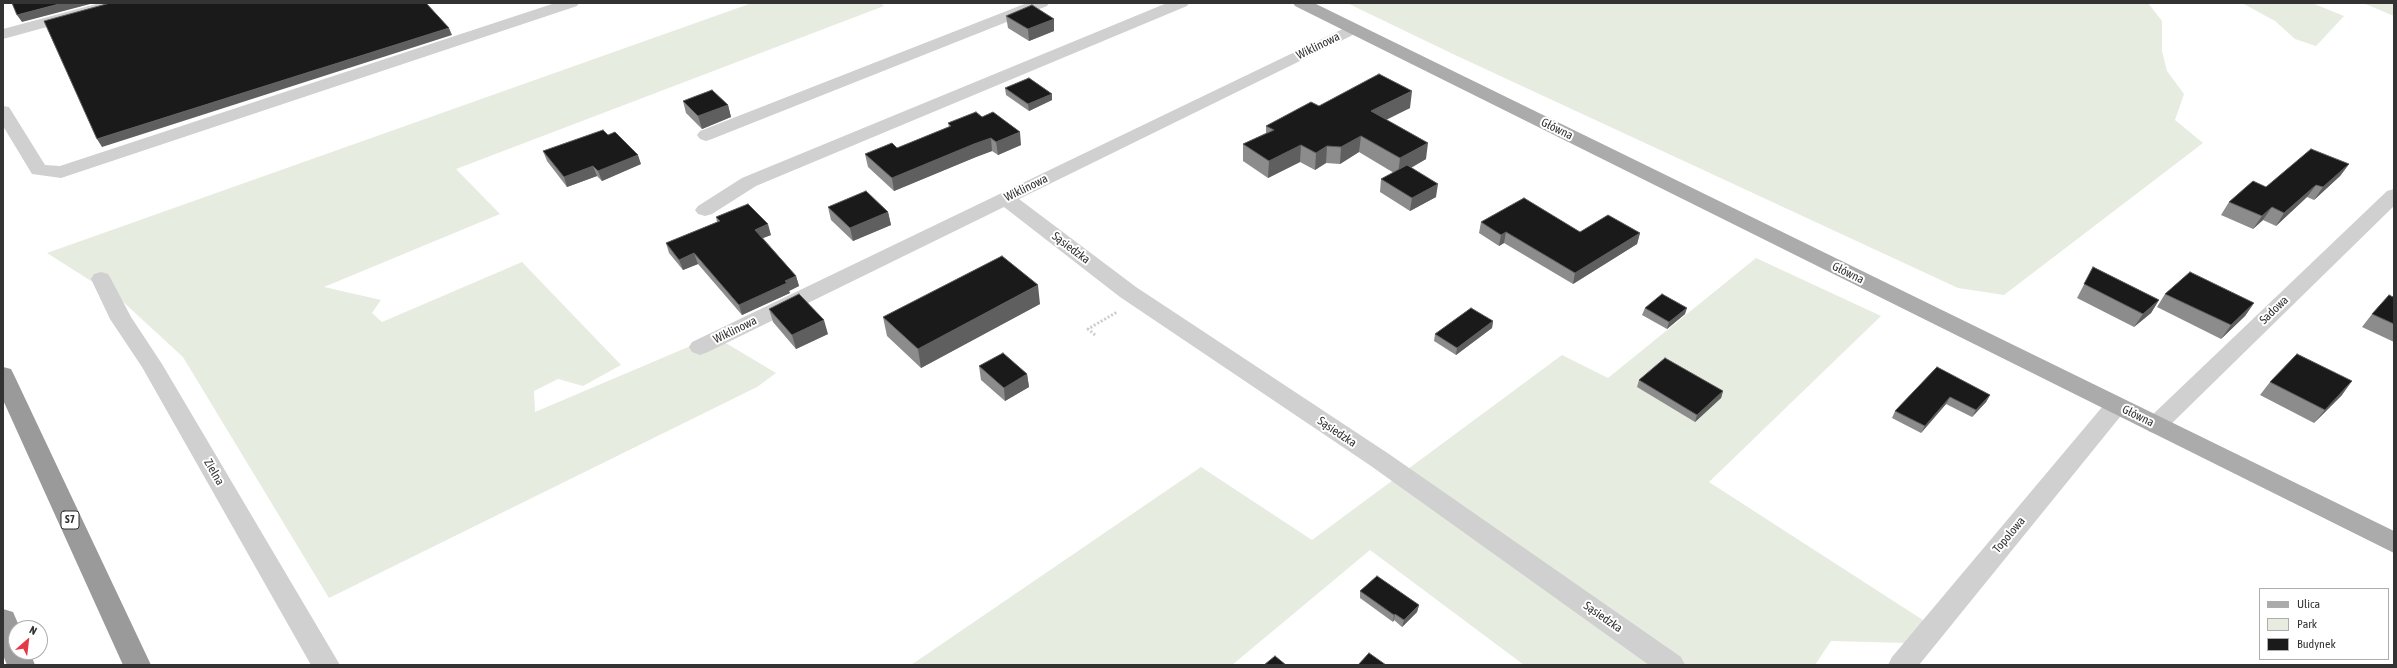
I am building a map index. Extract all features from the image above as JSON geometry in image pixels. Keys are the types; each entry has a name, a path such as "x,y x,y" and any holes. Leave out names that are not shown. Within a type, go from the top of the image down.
{"highway":[{"name":"S7","path":"3,375 136,665"},
{"path":"3,620 21,665"}],"main road":[{"name":"Główna","path":"1301,3 2394,543"}],"street":[{"path":"3,34 118,3"},
{"path":"3,111 39,170 61,172 571,3"},
{"path":"706,135 1041,3"},
{"path":"705,210 748,182 1181,3"},
{"name":"Wiklinowa","path":"700,347 1353,29"},
{"name":"Sadowa","path":"2156,425 2394,195"},
{"name":"Sąsiedzka","path":"1005,198 1128,292 1380,460 1670,665"},
{"name":"Zielna","path":"101,279 121,319 151,364 326,665"},
{"name":"Topolowa","path":"1902,665 2116,406"}],"path":[{"path":"1095,335 1088,329 1120,310"}],"green space":[{"path":"752,3 880,3 884,6 456,169 500,214 324,287 381,300 372,313 382,322 522,262 621,365 583,386 558,379 534,391 535,412 714,336 776,373 757,387 329,598 183,357 121,300 47,253"},
{"path":"1347,3 2148,3 2162,21 2162,51 2167,71 2184,94 2175,120 2203,143 2004,295 1958,288 1455,55"},
{"path":"2242,3 2312,3 2344,16 2316,46 2295,39 2275,21"},
{"path":"2363,3 2394,3 2394,16"},
{"path":"1756,258 1881,316 1709,482 1926,622 1908,643 1831,641 1815,665 1524,665 1370,550 1232,665 911,665 1201,467 1312,540 1562,355 1608,378"}],"building":[{"path":"12,3 63,3 17,15"},
{"path":"110,3 426,3 449,28 97,139 44,21"},
{"path":"1032,5 1054,19 1028,29 1006,16"},
{"path":"1379,74 1412,91 1371,111 1428,143 1400,158 1361,136 1341,147 1327,146 1316,153 1301,145 1269,161 1243,144 1274,130 1266,126 1311,102 1319,106"},
{"path":"1029,78 1052,94 1028,104 1005,88"},
{"path":"712,90 728,105 698,116 683,101"},
{"path":"976,112 982,117 993,112 1020,132 996,142 991,138 974,144 892,178 865,154 892,143 897,148 951,126 948,123"},
{"path":"603,130 608,135 615,132 638,155 598,171 593,166 564,177 543,151"},
{"path":"2311,149 2349,164 2323,187 2316,185 2284,213 2272,207 2262,216 2229,202 2253,181 2266,187"},
{"path":"1407,165 1438,184 1412,198 1381,179"},
{"path":"866,191 888,212 850,228 828,207"},
{"path":"1524,198 1580,232 1608,215 1640,233 1575,273 1506,232 1501,235 1481,222"},
{"path":"748,204 768,224 755,230 796,276 785,281 787,283 739,305 694,253 679,260 666,243 720,221 716,217"},
{"path":"1002,256 1038,285 918,349 883,317"},
{"path":"2093,267 2159,300 2143,314 2084,284"},
{"path":"2190,272 2254,303 2231,325 2165,294"},
{"path":"799,294 824,320 792,335 769,309"},
{"path":"1662,294 1687,308 1669,322 1645,308"},
{"path":"2389,295 2393,297 2394,295 2394,324 2372,314"},
{"path":"1471,308 1493,321 1457,348 1435,334"},
{"path":"1003,353 1027,374 1004,388 979,366"},
{"path":"2297,354 2352,381 2325,410 2270,382"},
{"path":"1665,358 1723,391 1697,415 1639,380"},
{"path":"1937,367 1990,395 1976,410 1950,397 1925,426 1895,411"},
{"path":"1377,576 1419,605 1404,620 1395,614 1394,615 1360,591"},
{"path":"1369,653 1386,665 1358,665"},
{"path":"1275,656 1286,665 1264,665"}]}
